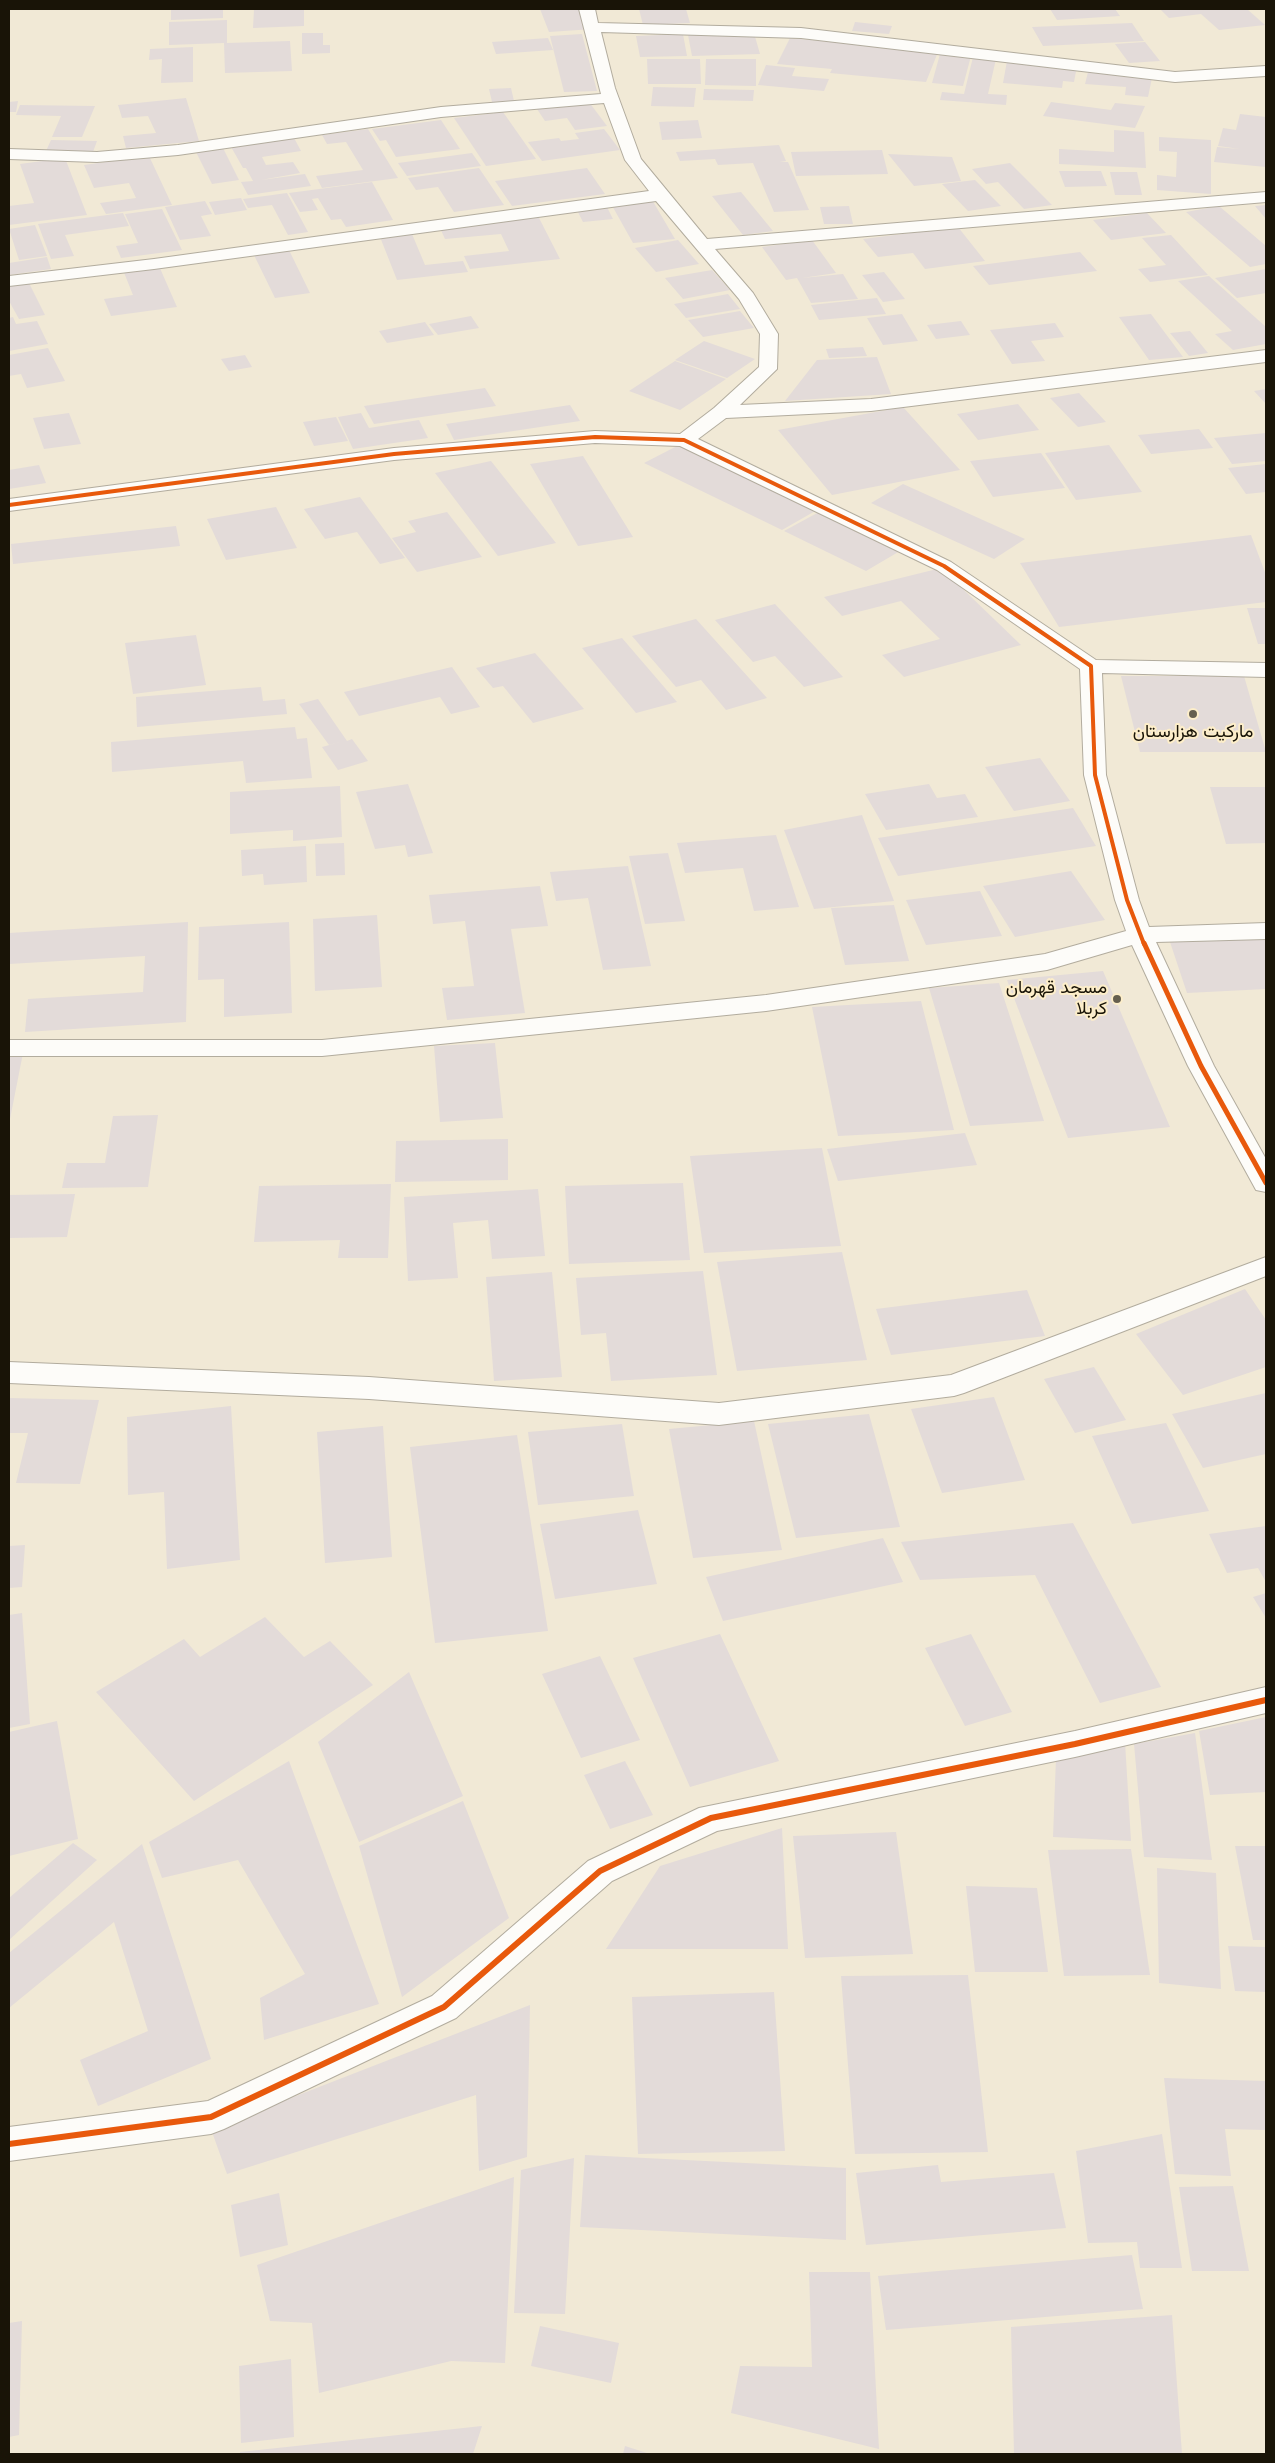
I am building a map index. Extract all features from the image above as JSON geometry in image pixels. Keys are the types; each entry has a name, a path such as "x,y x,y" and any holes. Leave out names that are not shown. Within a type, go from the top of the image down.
{"street":[{"path":"587,9 611,98 633,160 660,195 747,297 769,334 768,369 722,412 684,440"},
{"path":"592,27 801,33 1175,77 1266,71"},
{"path":"9,154 97,157 178,150 441,112 611,98"},
{"path":"9,280 154,264 660,195"},
{"path":"703,245 1266,197"},
{"path":"722,412 871,405 1266,356"},
{"path":"9,505 394,454 595,437 684,440 944,566 1091,666 1266,670"},
{"path":"1091,666 1095,775 1127,900 1140,935 1200,1066 1266,1183"},
{"path":"9,1048 322,1048 766,1003 1047,962 1140,935 1266,931"},
{"path":"9,1373 369,1388 719,1414 954,1385 1266,1266"},
{"path":"9,2144 211,2117 444,2006 600,1871 711,1818 1075,1744 1266,1700"}],"building":[{"path":"171,9 223,9 223,18 171,20"},
{"path":"254,9 304,9 304,26 253,28"},
{"path":"540,9 584,9 593,29 549,32"},
{"path":"639,9 686,9 690,23 643,25"},
{"path":"1050,9 1115,9 1120,16 1057,20"},
{"path":"1160,9 1247,9 1265,25 1219,30 1201,14 1169,18"},
{"path":"227,20 227,43 290,41 292,71 225,73 224,43 169,45 169,22"},
{"path":"855,22 892,26 889,34 852,31"},
{"path":"1132,23 1144,41 1043,46 1032,27"},
{"path":"302,33 323,33 323,45 330,45 330,53 302,54"},
{"path":"754,33 760,54 692,56 688,35"},
{"path":"582,34 597,91 564,92 550,36"},
{"path":"683,34 687,56 640,57 636,36"},
{"path":"548,38 553,50 496,54 492,42"},
{"path":"790,38 938,52 926,82 830,73 832,69 777,64"},
{"path":"1145,42 1160,61 1129,63 1115,44"},
{"path":"193,47 193,82 161,83 162,59 149,60 150,49"},
{"path":"940,54 971,56 963,86 932,83"},
{"path":"973,57 996,59 988,94 1007,95 1006,105 940,100 942,92 964,94"},
{"path":"647,59 700,59 701,84 648,84"},
{"path":"706,59 756,59 756,86 705,85"},
{"path":"1007,61 1077,66 1074,82 1063,81 1062,88 1003,83"},
{"path":"766,65 795,68 792,76 829,79 824,91 758,85"},
{"path":"1088,72 1152,78 1148,97 1125,95 1126,87 1085,84"},
{"path":"653,87 696,88 694,107 651,106"},
{"path":"511,88 514,101 492,102 489,89"},
{"path":"704,89 754,90 753,101 703,100"},
{"path":"186,98 199,141 126,148 123,136 156,133 148,116 122,118 118,105"},
{"path":"18,101 16,112 9,112 9,102"},
{"path":"589,102 607,126 575,130 567,118 545,121 537,109"},
{"path":"1051,102 1111,110 1115,103 1145,106 1135,128 1043,116"},
{"path":"20,105 95,106 82,137 52,137 61,116 16,115"},
{"path":"503,112 536,159 486,166 454,118"},
{"path":"1240,114 1266,117 1266,167 1214,162 1217,147 1240,149 1218,146 1223,128 1236,130"},
{"path":"441,120 460,149 396,157 386,140 380,141 372,129"},
{"path":"698,120 702,138 662,140 659,122"},
{"path":"368,129 398,178 322,188 316,176 363,170 346,142 327,144 322,135"},
{"path":"604,129 620,150 542,161 528,142 559,138 561,141 579,139 575,133"},
{"path":"1114,130 1144,132 1146,168 1059,164 1059,149 1114,152"},
{"path":"293,136 301,151 262,157 266,165 293,162 300,173 261,180 305,174 311,186 248,195 241,182 253,181 230,145"},
{"path":"1159,137 1211,140 1211,194 1157,190 1157,175 1176,177 1177,152 1159,151"},
{"path":"51,140 97,141 93,152 46,151"},
{"path":"779,145 786,161 780,162 788,162 809,210 774,212 753,163 718,165 715,159 680,161 676,152"},
{"path":"222,146 239,180 212,184 195,150"},
{"path":"882,150 888,174 796,176 791,152"},
{"path":"472,153 481,166 407,176 398,163"},
{"path":"888,154 952,157 961,181 914,186"},
{"path":"149,156 172,205 106,214 100,203 136,198 129,183 94,188 84,165"},
{"path":"65,158 87,215 9,225 9,206 34,203 20,164"},
{"path":"1010,163 1052,205 1024,209 998,182 986,184 972,169"},
{"path":"479,168 504,205 454,212 438,187 416,190 408,178"},
{"path":"587,168 605,194 512,206 495,181"},
{"path":"1059,171 1101,171 1107,186 1065,187"},
{"path":"1110,172 1137,172 1142,195 1115,195"},
{"path":"975,180 1001,206 968,211 942,184"},
{"path":"372,182 393,220 346,227 341,219 331,220 318,198 312,199 318,210 300,212 289,193"},
{"path":"741,192 773,231 743,235 712,196"},
{"path":"287,193 308,232 288,235 272,205 248,208 243,199"},
{"path":"241,198 247,210 215,215 209,202"},
{"path":"651,198 675,239 633,243 610,202"},
{"path":"205,201 212,214 201,216 211,236 180,240 165,207"},
{"path":"606,205 613,219 583,222 576,208"},
{"path":"1266,205 1266,219 1255,206"},
{"path":"849,206 853,224 824,224 820,207"},
{"path":"1219,206 1266,246 1266,264 1250,267 1186,212"},
{"path":"162,209 182,250 121,258 116,246 138,243 125,214"},
{"path":"123,213 129,226 65,235 74,256 51,259 38,224"},
{"path":"1147,213 1166,233 1111,240 1093,220"},
{"path":"538,216 560,259 470,269 464,256 509,251 501,234 445,239 439,226"},
{"path":"35,225 47,256 19,260 9,229"},
{"path":"958,227 985,261 925,269 913,253 878,257 863,239"},
{"path":"412,234 425,265 463,261 468,272 397,280 380,237"},
{"path":"1171,235 1208,275 1150,282 1138,269 1166,265 1142,238"},
{"path":"678,240 699,264 656,272 635,248"},
{"path":"812,240 836,273 802,278 843,274 858,299 811,303 797,278 786,280 762,247"},
{"path":"288,248 310,293 275,298 253,253"},
{"path":"1080,252 1097,271 989,285 973,266"},
{"path":"47,257 51,269 9,275 9,263"},
{"path":"159,266 177,307 111,316 104,299 133,295 123,270"},
{"path":"1266,269 1266,293 1237,298 1215,278"},
{"path":"712,270 730,290 683,299 665,278"},
{"path":"884,272 905,299 883,302 862,275"},
{"path":"1209,276 1266,327 1266,344 1233,350 1215,334 1232,331 1178,281"},
{"path":"29,283 45,315 19,319 9,301 9,286"},
{"path":"728,294 740,309 686,318 674,304"},
{"path":"877,298 886,314 819,320 811,305"},
{"path":"740,311 754,328 703,337 688,320"},
{"path":"902,314 918,341 883,345 867,318"},
{"path":"1151,314 1183,357 1149,360 1119,317"},
{"path":"471,316 479,328 438,335 429,324"},
{"path":"13,317 16,324 37,321 48,344 9,351 9,318"},
{"path":"961,321 970,335 936,339 927,325"},
{"path":"425,322 434,335 387,343 379,331"},
{"path":"1055,323 1064,337 1031,341 1045,361 1012,364 990,330"},
{"path":"1190,331 1208,353 1189,356 1170,333"},
{"path":"704,341 755,359 727,378 675,360"},
{"path":"863,347 867,356 829,358 826,349"},
{"path":"48,348 65,381 27,388 21,374 9,376 9,355"},
{"path":"245,355 252,367 229,371 221,359"},
{"path":"877,357 891,394 785,401 817,360"},
{"path":"675,361 726,379 680,410 629,391"},
{"path":"485,388 496,406 374,424 364,406"},
{"path":"1266,389 1266,404 1254,391"},
{"path":"1079,393 1106,422 1078,427 1050,398"},
{"path":"1018,404 1039,430 978,440 957,414"},
{"path":"570,405 580,421 454,440 446,424"},
{"path":"903,407 960,470 832,495 778,430"},
{"path":"69,413 81,444 44,449 33,418"},
{"path":"361,413 369,428 419,420 428,438 353,449 338,417"},
{"path":"336,417 348,441 314,446 303,422"},
{"path":"1199,429 1213,448 1151,454 1138,435"},
{"path":"1266,433 1266,461 1232,464 1214,438"},
{"path":"679,445 817,510 782,530 644,463"},
{"path":"1109,445 1142,492 1076,500 1045,453"},
{"path":"1041,453 1065,488 993,497 970,461"},
{"path":"583,456 633,537 578,546 530,464"},
{"path":"491,461 556,543 498,556 435,473"},
{"path":"1266,464 1266,492 1246,494 1228,468"},
{"path":"39,465 46,483 9,489 9,470"},
{"path":"903,484 1025,539 994,559 871,503"},
{"path":"360,497 405,558 380,564 357,532 325,539 304,509"},
{"path":"276,507 297,548 226,560 207,519"},
{"path":"447,512 482,557 417,572 392,538 416,532 408,521"},
{"path":"819,512 900,551 866,571 784,531"},
{"path":"176,526 180,546 13,564 11,544"},
{"path":"1251,535 1266,575 1266,602 1059,627 1020,563"},
{"path":"941,568 1021,645 904,677 882,655 940,639 901,601 842,616 824,597"},
{"path":"775,604 843,677 804,687 775,656 753,662 715,620"},
{"path":"1247,608 1266,608 1266,644 1258,644"},
{"path":"696,619 767,698 726,710 701,680 676,687 632,636"},
{"path":"196,635 206,685 133,694 125,643"},
{"path":"622,638 677,702 636,713 582,648"},
{"path":"535,653 584,709 533,723 503,686 493,688 476,668"},
{"path":"452,667 480,707 451,714 440,697 359,716 344,692"},
{"name":"مارکیت هزارستان","path":"1121,676 1244,676 1266,752 1140,752"},
{"path":"261,687 263,701 285,699 287,714 137,727 136,697"},
{"path":"318,699 347,741 352,739 368,761 338,770 322,747 344,741 329,745 299,704"},
{"path":"295,727 297,739 307,738 312,778 246,783 243,761 112,772 111,742"},
{"path":"1040,758 1070,801 1014,811 985,767"},
{"path":"408,784 433,853 408,857 405,845 375,849 356,792"},
{"path":"929,784 937,798 965,794 978,817 886,830 865,794"},
{"path":"340,786 342,837 293,841 293,830 230,834 230,792"},
{"path":"1210,787 1266,787 1266,843 1226,844"},
{"path":"1073,808 1096,846 898,876 878,838"},
{"path":"862,815 894,901 814,909 784,830"},
{"path":"776,835 799,907 754,911 743,868 685,873 677,843"},
{"path":"344,843 345,875 316,876 315,844"},
{"path":"306,846 307,882 264,885 263,874 242,876 241,850"},
{"path":"668,853 685,921 645,924 629,856"},
{"path":"628,866 651,966 603,970 588,898 556,901 550,872"},
{"path":"1071,871 1105,920 1015,937 983,886"},
{"path":"540,886 548,926 511,929 525,1013 447,1020 442,988 474,986 465,921 433,924 429,895"},
{"path":"980,891 1002,936 926,945 906,900"},
{"path":"894,905 909,961 845,965 831,908"},
{"path":"377,915 382,987 315,991 313,919"},
{"path":"188,922 186,1022 25,1032 28,999 143,992 145,956 9,964 9,933"},
{"path":"289,922 292,1013 224,1017 224,979 198,980 199,927"},
{"path":"1266,938 1266,989 1187,993 1170,942"},
{"path":"1103,971 1170,1127 1068,1138 1007,980"},
{"path":"999,983 1044,1121 970,1126 929,988"},
{"path":"921,1001 954,1130 838,1136 812,1007"},
{"path":"495,1043 503,1118 440,1122 434,1046"},
{"path":"9,1053 23,1053 10,1119 9,1119"},
{"path":"158,1115 148,1187 62,1188 67,1163 105,1163 113,1116"},
{"path":"965,1133 977,1165 838,1181 827,1149"},
{"path":"508,1139 508,1180 395,1182 396,1141"},
{"path":"822,1148 841,1246 704,1253 690,1156"},
{"path":"683,1183 690,1260 569,1264 565,1186"},
{"path":"391,1184 388,1258 338,1258 340,1240 254,1242 259,1186"},
{"path":"538,1189 545,1256 492,1259 488,1220 453,1223 458,1278 408,1281 404,1197"},
{"path":"75,1194 67,1237 9,1238 9,1195"},
{"path":"842,1252 867,1360 737,1371 717,1262"},
{"path":"703,1271 717,1375 611,1381 606,1333 581,1335 576,1278"},
{"path":"552,1272 562,1377 494,1381 486,1277"},
{"path":"1245,1289 1266,1320 1266,1367 1183,1395 1136,1334"},
{"path":"1027,1290 1045,1336 891,1355 876,1309"},
{"path":"1094,1367 1126,1420 1075,1433 1044,1379"},
{"path":"1266,1393 1266,1454 1203,1468 1172,1414"},
{"path":"994,1397 1025,1480 942,1493 911,1409"},
{"path":"9,1398 99,1400 80,1484 16,1483 28,1433 9,1433"},
{"path":"231,1406 240,1560 167,1569 164,1492 128,1495 127,1417"},
{"path":"869,1414 900,1527 796,1538 768,1424"},
{"path":"754,1421 782,1550 693,1558 669,1429"},
{"path":"1166,1423 1209,1511 1132,1524 1092,1436"},
{"path":"622,1424 634,1496 538,1505 528,1432"},
{"path":"383,1426 392,1557 325,1563 317,1432"},
{"path":"517,1435 548,1631 435,1643 410,1447"},
{"path":"638,1510 657,1584 555,1599 540,1524"},
{"path":"1073,1523 1161,1687 1100,1703 1035,1575 920,1580 901,1542"},
{"path":"1266,1526 1266,1582 1258,1568 1227,1573 1209,1534"},
{"path":"883,1538 903,1582 723,1621 706,1577"},
{"path":"25,1545 22,1587 9,1588 9,1546"},
{"path":"1266,1593 1266,1618 1253,1597"},
{"path":"22,1613 30,1724 9,1728 9,1615"},
{"path":"265,1617 304,1657 330,1641 373,1685 194,1801 96,1692 184,1639 200,1657"},
{"path":"720,1634 779,1761 690,1787 633,1658"},
{"path":"971,1634 1012,1712 965,1726 925,1648"},
{"path":"600,1656 640,1740 581,1758 542,1674"},
{"path":"409,1672 463,1796 359,1842 318,1742"},
{"path":"1266,1717 1266,1792 1210,1795 1199,1731"},
{"path":"57,1721 78,1839 9,1856 9,1732"},
{"path":"1195,1733 1212,1860 1144,1857 1134,1744"},
{"path":"1125,1742 1131,1841 1053,1837 1056,1758"},
{"path":"289,1761 379,2004 264,2040 260,1998 305,1974 238,1860 162,1878 149,1842"},
{"path":"625,1761 653,1815 610,1829 584,1775"},
{"path":"463,1801 509,1918 402,1997 359,1846"},
{"path":"782,1828 788,1949 606,1949 660,1866"},
{"path":"896,1832 913,1954 805,1958 793,1836"},
{"path":"73,1843 97,1860 9,1940 9,1898"},
{"path":"142,1844 211,2059 98,2106 80,2060 148,2031 114,1922 9,2008 9,1953"},
{"path":"1235,1846 1266,1846 1266,1940 1253,1940"},
{"path":"1131,1849 1150,1975 1064,1976 1048,1850"},
{"path":"1157,1868 1216,1873 1221,1989 1159,1983"},
{"path":"966,1886 1037,1888 1048,1972 975,1972"},
{"path":"1228,1946 1266,1947 1266,1992 1235,1991"},
{"path":"968,1975 988,2152 855,2154 841,1976"},
{"path":"774,1992 785,2151 638,2154 632,1997"},
{"path":"530,2005 527,2157 479,2171 476,2095 227,2174 211,2129"},
{"path":"1164,2078 1266,2081 1266,2130 1225,2129 1231,2176 1175,2174"},
{"path":"1162,2134 1182,2268 1140,2268 1137,2242 1088,2243 1076,2151"},
{"path":"585,2155 846,2168 846,2240 580,2227"},
{"path":"574,2158 565,2314 514,2313 521,2170"},
{"path":"938,2165 941,2182 1054,2173 1066,2228 866,2245 856,2173"},
{"path":"514,2177 505,2363 451,2361 319,2393 312,2323 270,2321 257,2265"},
{"path":"1233,2186 1249,2271 1192,2271 1179,2187"},
{"path":"279,2193 288,2245 240,2257 231,2205"},
{"path":"1132,2255 1143,2309 886,2330 878,2276"},
{"path":"809,2272 870,2272 879,2449 731,2413 740,2366 812,2367"},
{"path":"1172,2315 1182,2454 1014,2454 1011,2327"},
{"path":"22,2321 19,2435 9,2437 9,2323"},
{"path":"540,2326 619,2343 611,2383 531,2366"},
{"path":"291,2359 294,2437 241,2443 239,2366"},
{"path":"482,2426 473,2454 240,2454 240,2452"},
{"path":"625,2446 650,2454 623,2454"}],"cycle path":[{"path":"9,505 394,454 595,437 684,440 944,566 1091,666 1095,775 1127,900 1140,935 1201,1066 1266,1183"},
{"path":"9,2144 211,2117 444,2007 600,1871 711,1818 1075,1744 1266,1700"}],"place":[{"name":"مارکیت هزارستان","path":"1193,714"},
{"name":"مسجد قهرمان کربلا","path":"1117,999"}]}
